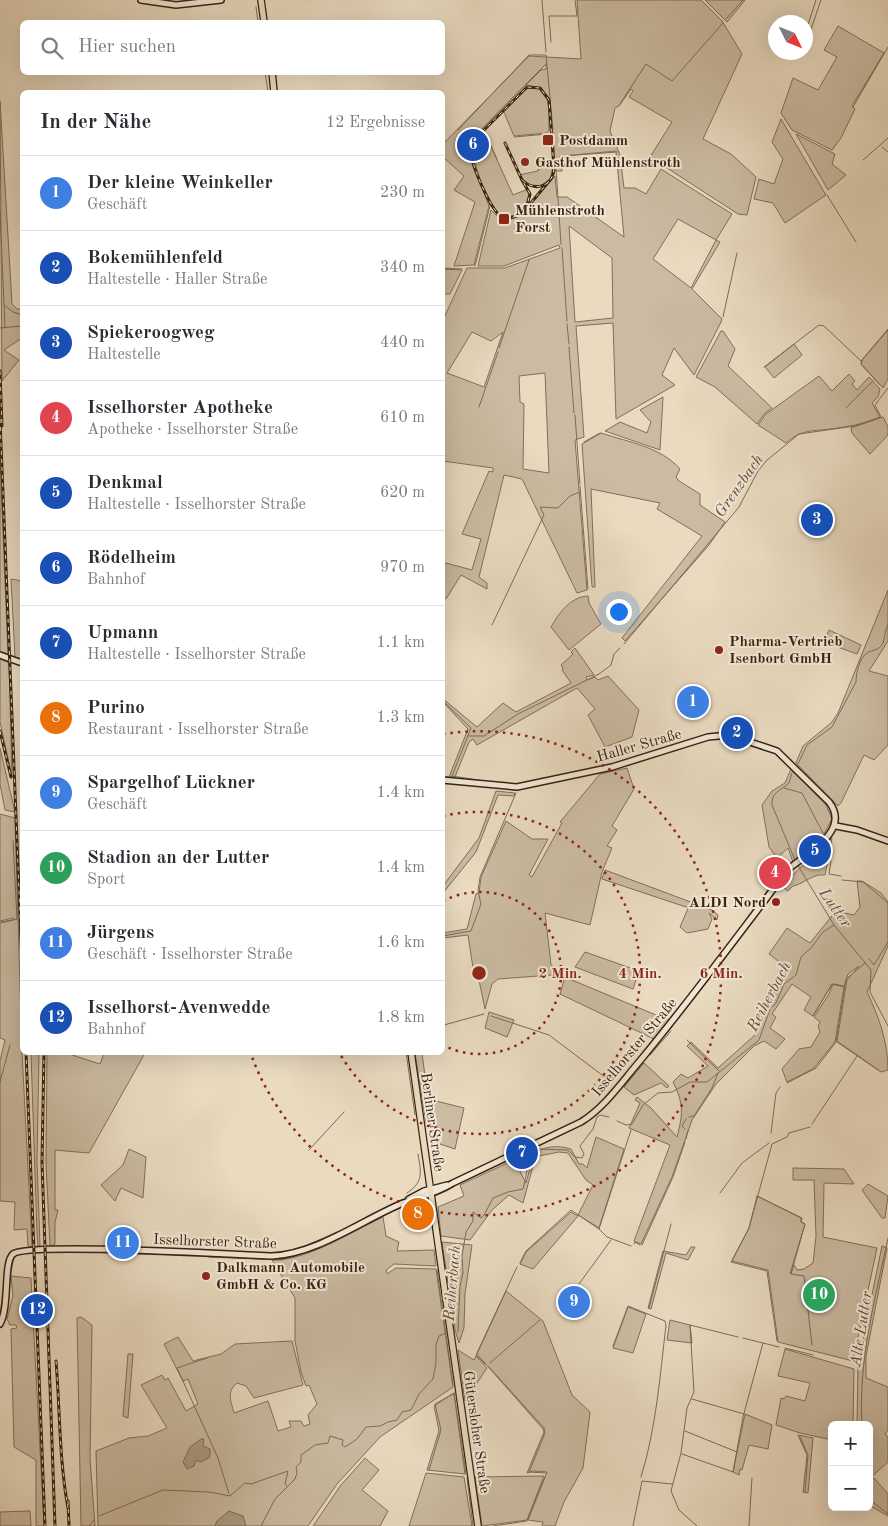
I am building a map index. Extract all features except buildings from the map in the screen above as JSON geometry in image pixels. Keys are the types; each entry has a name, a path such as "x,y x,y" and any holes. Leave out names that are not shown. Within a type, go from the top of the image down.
{"main road":[{"path":"260,0 263,20"},
{"path":"270,75 273,90"},
{"name":"Berliner Straße","path":"411,1055 450,1329"},
{"name":"Gütersloher Straße","path":"450,1329 478,1526"}],"street":[{"path":"141,0 176,5 221,0"},
{"path":"0,655 20,662"},
{"name":"Haller Straße","path":"445,780 517,787 612,767 708,737 724,734 782,754 834,808 836,826"},
{"path":"836,826 857,830 888,840"},
{"name":"Isselhorster Straße","path":"7,1274 11,1256 19,1251 28,1250 71,1248 272,1256 293,1254 404,1203 453,1184 576,1125 595,1112 673,1022 788,872 832,832 836,826"},
{"path":"0,1273 7,1274 8,1284 0,1324"}],"shaded area":[{"path":"577,0 701,0 722,21 742,54 703,139 731,154 756,177 747,215 738,214 650,157 672,122 629,97 633,91 631,89 619,106 615,108 610,131 620,155 624,188 635,188 646,194 661,169 732,214 716,240 720,242 692,289 722,319 721,322 694,375 674,348 662,375 675,385 616,419 613,323 576,326 584,437 575,440 587,590 577,593 522,479 504,475 479,577 487,583 487,589 461,575 446,599 446,563 472,570 481,539 462,534 489,471 493,472 493,468 445,461 445,316 467,268 505,268 560,248 559,245 504,266 478,266 491,210 502,221 521,216 555,176 557,197 567,197 624,237 616,151 563,156 561,157 562,171 554,171 549,98 540,88 526,85 541,70 546,69 546,64 466,145 489,206 474,265 454,266 475,202 454,190 464,176 445,159 445,142 529,56 581,59","holes":["678,219 716,240 691,288 653,259","569,226 612,258 613,318 575,322","472,332 491,341 503,332 484,387 447,373","545,373 549,473 523,469 524,404 520,402 519,376"]},
{"path":"705,0 745,0 727,22"},
{"path":"838,26 884,53 852,106 855,109 841,138 832,150 792,130 781,113 793,78 818,90 837,57 824,50"},
{"path":"532,87 543,92 546,98 549,111 549,131 547,133 514,136 503,110 524,90"},
{"path":"0,101 12,304 17,309 20,309 20,339 4,350 19,360 2,381"},
{"path":"781,119 826,195 785,223 773,203 754,199 759,179 774,184 783,159 772,142"},
{"path":"484,131 513,195 528,189 530,196 528,205 517,215 501,216 492,205 483,187 476,167 474,149"},
{"path":"796,134 835,154 832,164 846,175 828,190"},
{"path":"553,167 550,179 539,187 529,185 519,175 538,171 538,169"},
{"path":"445,269 462,270 450,294 445,294"},
{"path":"888,330 888,379 883,388 861,364 862,360"},
{"path":"721,331 723,331 735,349 728,366 772,408 765,413 757,424 715,387 696,377"},
{"path":"794,344 802,355 774,378 765,367"},
{"path":"849,374 855,381 852,384 857,390 869,377 880,389 878,397 872,403 880,417 849,426 806,432 786,443 758,425 766,414 819,376 832,391"},
{"path":"663,397 660,450 605,431 620,422 647,433 651,422 640,410"},
{"path":"883,417 888,427 888,435 870,454 852,433 851,428"},
{"path":"601,433 644,446 663,455 680,469 676,477 679,481 700,494 700,505 725,522 709,545 625,641 622,638 702,536 657,509 660,503 591,489 595,587 592,587 582,444"},
{"path":"0,460 8,655 0,652"},
{"path":"11,579 20,581 20,659 15,657"},
{"path":"888,590 888,641 869,671 888,676 888,745 874,760 864,755 838,806 796,763 803,746 832,722 838,713"},
{"path":"588,596 589,603 601,624 569,650 551,627 561,611 570,603 576,599"},
{"path":"829,630 861,645 857,654 824,642"},
{"path":"575,648 594,675 586,677 587,680 595,677 598,680 608,676 639,710 632,737 605,747 588,715 595,709 577,688 477,745 473,739 469,742 455,777 449,777 468,729 445,704 445,700 477,727 503,703 516,712 571,683 562,670 561,665 573,654 571,652"},
{"path":"0,659 9,663 12,777 0,722"},
{"path":"0,748 15,812 5,810 0,784"},
{"path":"627,768 634,789 612,826 617,830 607,846 612,848 602,872 590,925 545,913 551,965 565,974 498,979 492,984 485,1009 479,980 484,979 483,972 475,973 475,981 468,935 445,938 445,933 467,929 476,894 479,893 481,877 506,821 532,839 548,839 529,875 532,877 562,823 560,822 600,774"},
{"path":"791,769 826,805 832,819 824,834 793,862 788,848 777,858 769,847 762,805 772,791 785,783"},
{"path":"496,791 515,793 514,796 498,795 476,852 445,891 445,883 479,838"},
{"path":"0,814 15,818 20,1055 22,1055 32,1247 28,1246 27,1229 14,1230 15,1202 0,1201 0,1061 5,1040 0,1038 0,923 14,920 13,918 0,921"},
{"path":"832,838 825,875 813,877 793,886 788,891 781,886"},
{"path":"605,870 712,910 718,915 717,920 709,913 712,919 708,929 687,933 680,927 689,906 686,907 602,879"},
{"path":"857,881 862,881 881,893 888,902 888,946 867,992 882,1030 888,1070 881,1072 837,1041 847,980 859,966 848,974 844,986 832,984 813,1016 804,1010 811,997 792,984 772,1014 776,1017 770,1028 785,1039 776,1049 764,1041 754,1046 716,1084 692,1120 672,1177 641,1244 634,1241 670,1145 629,1128 640,1103 635,1100 637,1097 651,1108 677,1137 681,1103 673,1082 681,1074 688,1078 708,1066 687,1046 691,1042 718,1068 755,1035 770,997 790,970 769,954 787,928 810,943 836,911 854,915 860,907"},
{"path":"585,952 639,971 633,989 575,967"},
{"path":"567,978 669,1022 654,1039 560,994 564,980"},
{"path":"835,984 844,987 835,1042 813,1069 787,1082 782,1069 799,1049 811,1047 820,1032 818,1026 820,1022 814,1017"},
{"path":"489,1012 514,1020 507,1037 485,1028"},
{"path":"31,1055 39,1055 37,1161 40,1246 38,1246"},
{"path":"47,1055 72,1055 100,1064 103,1055 144,1055 89,1153 55,1150 55,1210 58,1210 55,1222 55,1244 50,1246 46,1163"},
{"path":"415,1055 422,1055 428,1099 464,1108 455,1149 437,1143 437,1126 430,1127 429,1123 426,1123"},
{"path":"644,1063 669,1086 667,1088 661,1083 634,1095 624,1087"},
{"path":"596,1137 624,1149 599,1228 578,1215 593,1185 586,1180 568,1153 559,1152 539,1156 534,1162 523,1203 509,1195 492,1210 470,1240 441,1236 438,1207 464,1196 460,1185 514,1160 526,1183 534,1153 552,1147 571,1149 579,1164 583,1164 587,1168"},
{"path":"129,1149 146,1157 143,1198 121,1188 115,1201 101,1185 123,1165"},
{"path":"793,1168 844,1169 854,1184 824,1183 823,1237 877,1248 853,1361 778,1342 768,1270 732,1261 749,1228 757,1196 801,1218 801,1222 805,1224 790,1274 794,1265 797,1270 804,1269 813,1263 816,1236 814,1180 793,1180"},
{"path":"868,1184 888,1196 885,1218 882,1218 862,1190"},
{"path":"571,1212 578,1216 533,1269 520,1264 526,1252"},
{"path":"383,1217 386,1236 399,1242 397,1251 434,1250 436,1266 394,1264 386,1270 387,1274 396,1268 436,1269 453,1387 380,1437 337,1484 308,1526 246,1526 217,1521 215,1526 98,1526 96,1451 129,1438 148,1436 167,1428 141,1385 162,1375 165,1380 168,1378 186,1411 198,1404 188,1379 183,1381 164,1344 178,1337 193,1361 221,1354 235,1344 292,1341 303,1385 254,1398 246,1386 237,1383 230,1393 231,1401 234,1413 268,1401 278,1431 291,1427 289,1421 301,1421 304,1426 310,1424 308,1415 317,1404 309,1385 306,1386 301,1372 295,1341 295,1298 272,1260 300,1256 314,1251"},
{"path":"442,1242 472,1245 465,1294 464,1328 459,1343 455,1330"},
{"path":"882,1246 887,1248 866,1356 866,1378 888,1387 888,1430 885,1434 888,1437 888,1462 873,1475 873,1421 857,1421 858,1363"},
{"path":"691,1247 695,1247 688,1260 666,1253 651,1309 648,1308 663,1251 686,1255"},
{"path":"11,1276 31,1278 44,1526 36,1526 36,1460 14,1447 11,1329 17,1328 16,1325 10,1325 7,1319 13,1296"},
{"path":"506,1291 543,1321 572,1395 590,1412 583,1468 564,1502 555,1526 542,1526 543,1522 528,1520 547,1472 533,1471 527,1473 544,1432 543,1429 477,1354"},
{"path":"628,1307 646,1314 633,1353 613,1348"},
{"path":"81,1317 92,1325 90,1458 95,1526 81,1526 77,1318"},
{"path":"670,1320 690,1325 692,1343 667,1340"},
{"path":"785,1349 854,1369 853,1421 828,1421 828,1439 776,1425 781,1398 784,1399 786,1396 805,1401 810,1383 778,1376"},
{"path":"458,1350 474,1360 476,1356 487,1368 465,1401"},
{"path":"128,1354 133,1354 128,1418 123,1416"},
{"path":"454,1394 465,1474 427,1470 439,1431 434,1406"},
{"path":"745,1414 772,1425 768,1449 749,1445 739,1475 733,1472"},
{"path":"798,1435 813,1438 808,1493 803,1492 807,1455"},
{"path":"204,1439 203,1446 210,1449 210,1457 201,1462 196,1460 194,1466 187,1469 183,1462 190,1447"},
{"path":"365,1458 379,1470 362,1490 388,1511 380,1526 313,1526 341,1485"},
{"path":"426,1473 464,1477 472,1526 409,1526"},
{"path":"544,1476 527,1520 482,1526 475,1477"},
{"path":"873,1479 888,1494 888,1516 873,1507"},
{"path":"30,1511 31,1526 0,1526 0,1512"},
{"path":"229,1511 243,1516 246,1526 215,1526 217,1521"}],"waterway":[{"path":"542,0 546,52"},
{"path":"551,42 549,16 577,16 575,0"},
{"path":"726,19 743,0"},
{"path":"811,15 816,0"},
{"path":"813,23 821,0"},
{"path":"256,7 258,20"},
{"path":"620,104 646,64 672,81 723,23"},
{"path":"853,107 888,47"},
{"path":"458,130 529,55 546,55 553,130"},
{"path":"481,130 547,63"},
{"path":"265,75 268,90"},
{"path":"484,131 497,159"},
{"path":"475,266 490,206 466,146 479,132"},
{"path":"553,133 555,162"},
{"path":"514,137 548,134"},
{"path":"863,160 888,138"},
{"path":"882,147 888,152"},
{"path":"562,156 617,152"},
{"path":"556,168 561,244"},
{"path":"827,195 856,242"},
{"path":"0,211 5,328"},
{"path":"562,248 567,321"},
{"path":"723,317 737,253"},
{"path":"499,348 529,260"},
{"path":"445,268 462,269"},
{"path":"4,305 13,312 20,314"},
{"path":"567,324 569,344"},
{"path":"764,367 819,325 824,326 861,361"},
{"path":"0,328 20,326"},
{"path":"880,385 861,364 862,360 888,329"},
{"path":"569,347 574,413"},
{"path":"479,407 498,352"},
{"path":"846,408 873,381"},
{"name":"Grenzbach","path":"624,644 739,507 758,471 766,461 799,434 855,426 881,417 875,405 888,388"},
{"path":"575,415 580,484"},
{"path":"584,442 600,433"},
{"path":"580,486 588,589"},
{"path":"492,625 544,515 540,507 558,508 570,496 580,492"},
{"name":"Lutter","path":"798,764 807,745 832,727 856,682 860,662 864,655 881,646 888,624"},
{"name":"Grenzbach","path":"468,736 484,736 518,714 599,674 611,665 614,654 620,648"},
{"path":"445,703 471,728 452,776 484,781"},
{"name":"Lutter","path":"792,773 789,783 773,797 772,805 795,860"},
{"path":"445,777 453,777"},
{"path":"784,788 802,793 823,833"},
{"path":"445,935 471,931 481,904 478,891 480,877 516,793"},
{"path":"0,922 17,919 13,841"},
{"path":"832,856 833,852"},
{"path":"831,861 829,874 841,876"},
{"name":"Lutter","path":"797,864 834,925 871,970 870,992 888,1026"},
{"path":"842,880 863,882 888,903"},
{"name":"Reiherbach","path":"617,1121 626,1125 632,1124 643,1105 658,1093 672,1092 690,1082 707,1082 759,1040 770,1009 776,1003 784,984 796,975 801,957 811,948 823,932 834,925"},
{"path":"869,959 874,965 888,942"},
{"path":"787,1083 816,1068 836,1042 846,979 865,963"},
{"path":"813,1016 832,984 845,987"},
{"path":"445,1025 484,1014"},
{"path":"491,1016 549,1035 610,1081"},
{"path":"650,1055 671,1031"},
{"path":"687,1040 719,1071"},
{"path":"837,1042 878,1070"},
{"path":"0,1082 10,1045"},
{"path":"406,1055 415,1115"},
{"path":"812,1124 857,1056"},
{"path":"623,1087 643,1063"},
{"path":"689,1117 694,1116 712,1088 718,1073"},
{"path":"771,1133 776,1093 780,1087"},
{"path":"309,1150 344,1112"},
{"name":"Reiherbach","path":"458,1332 460,1286 463,1273 462,1256 466,1232 473,1221 473,1212 481,1218 493,1198 523,1189 530,1157 536,1149 568,1150 575,1157 582,1158 584,1154 580,1146 593,1129 597,1117 600,1115 609,1117"},
{"path":"685,1129 682,1126 686,1119"},
{"path":"777,1341 767,1271 731,1262 749,1228 772,1144 787,1137 789,1133 810,1127"},
{"path":"599,1229 631,1130"},
{"path":"686,1139 688,1131"},
{"path":"642,1245 673,1177 685,1142"},
{"path":"720,1193 742,1163 769,1143"},
{"path":"407,1193 419,1181 420,1166 418,1154"},
{"path":"757,1196 802,1218 801,1222 805,1224 791,1274 804,1276 812,1345"},
{"path":"353,1224 392,1205"},
{"path":"520,1263 526,1251 571,1210 599,1229 607,1237 631,1246"},
{"path":"360,1227 382,1217"},
{"path":"649,1308 671,1224"},
{"path":"303,1247 337,1232"},
{"name":"Alte Lutter","path":"862,1421 861,1401 865,1354 888,1238"},
{"path":"579,1284 611,1240"},
{"path":"634,1244 635,1242 640,1245"},
{"path":"208,1257 282,1260 316,1248"},
{"path":"485,1364 476,1355 517,1267"},
{"path":"437,1270 453,1385"},
{"path":"613,1346 628,1306 665,1321 657,1402 641,1477"},
{"path":"490,1363 540,1320"},
{"path":"697,1526 679,1510 671,1491 681,1453 687,1408 694,1392 690,1325 738,1337"},
{"name":"Reiherbach","path":"261,1526 275,1499 295,1479 296,1467 301,1462 301,1455 315,1445 328,1443 330,1436 343,1440 342,1445 345,1447 357,1439 366,1427 380,1426 397,1420 402,1412 411,1410 419,1394 433,1379 436,1363 436,1344 439,1336 446,1333"},
{"path":"743,1338 779,1347"},
{"path":"682,1454 733,1472 743,1417 763,1343"},
{"path":"785,1348 813,1355"},
{"path":"207,1358 177,1368 218,1458 229,1494"},
{"path":"489,1367 544,1428 545,1433 529,1472 546,1473"},
{"path":"454,1393 466,1474"},
{"path":"429,1470 441,1430 435,1404 455,1393"},
{"path":"692,1399 744,1414"},
{"path":"685,1431 737,1452"},
{"path":"800,1437 808,1455 805,1492"},
{"path":"99,1516 163,1490 209,1492 230,1496 245,1483 251,1484 288,1471 285,1484 287,1486"},
{"path":"493,1526 527,1521 545,1477"},
{"path":"467,1478 473,1526"},
{"path":"749,1526 752,1478"},
{"path":"633,1526 642,1481 672,1484"},
{"name":"Alte Lutter","path":"873,1502 888,1514"},
{"path":"89,1526 94,1520"}],"railway":[{"path":"526,209 530,194 522,180 532,186 542,186 550,180 554,168 549,100 540,88 527,87 476,138 471,149 472,159 478,178 488,198 498,214 503,218 518,215 526,209 549,181"},
{"path":"505,143 522,180"},
{"path":"0,371 2,426"},
{"path":"0,419 20,916"},
{"path":"0,731 11,777"},
{"path":"26,1055 45,1526"},
{"path":"44,1055 42,1163 55,1526"},
{"path":"56,1361 61,1453 68,1508"},
{"path":"68,1501 69,1526"}],"place":[{"name":"Postdamm","path":"548,140"},
{"name":"Rödelheim","path":"473,145"},
{"name":"Gasthof Mühlenstroth","path":"525,162"},
{"name":"Mühlenstroth Forst","path":"504,219"},
{"name":"Spiekeroogweg","path":"817,520"},
{"name":"Pharma-Vertrieb Isenbort GmbH","path":"719,650"},
{"name":"Der kleine Weinkeller","path":"693,702"},
{"name":"Bokemühlenfeld","path":"737,733"},
{"name":"Denkmal","path":"815,851"},
{"name":"Isselhorster Apotheke","path":"775,873"},
{"name":"ALDI Nord","path":"776,902"},
{"name":"Upmann","path":"522,1153"},
{"name":"Purino","path":"418,1214"},
{"name":"Jürgens","path":"123,1243"},
{"name":"Dalkmann Automobile GmbH & Co. KG","path":"206,1276"},
{"name":"Stadion an der Lutter","path":"819,1295"},
{"name":"Spargelhof Lückner","path":"574,1302"},
{"name":"Isselhorst-Avenwedde","path":"37,1310"}]}
